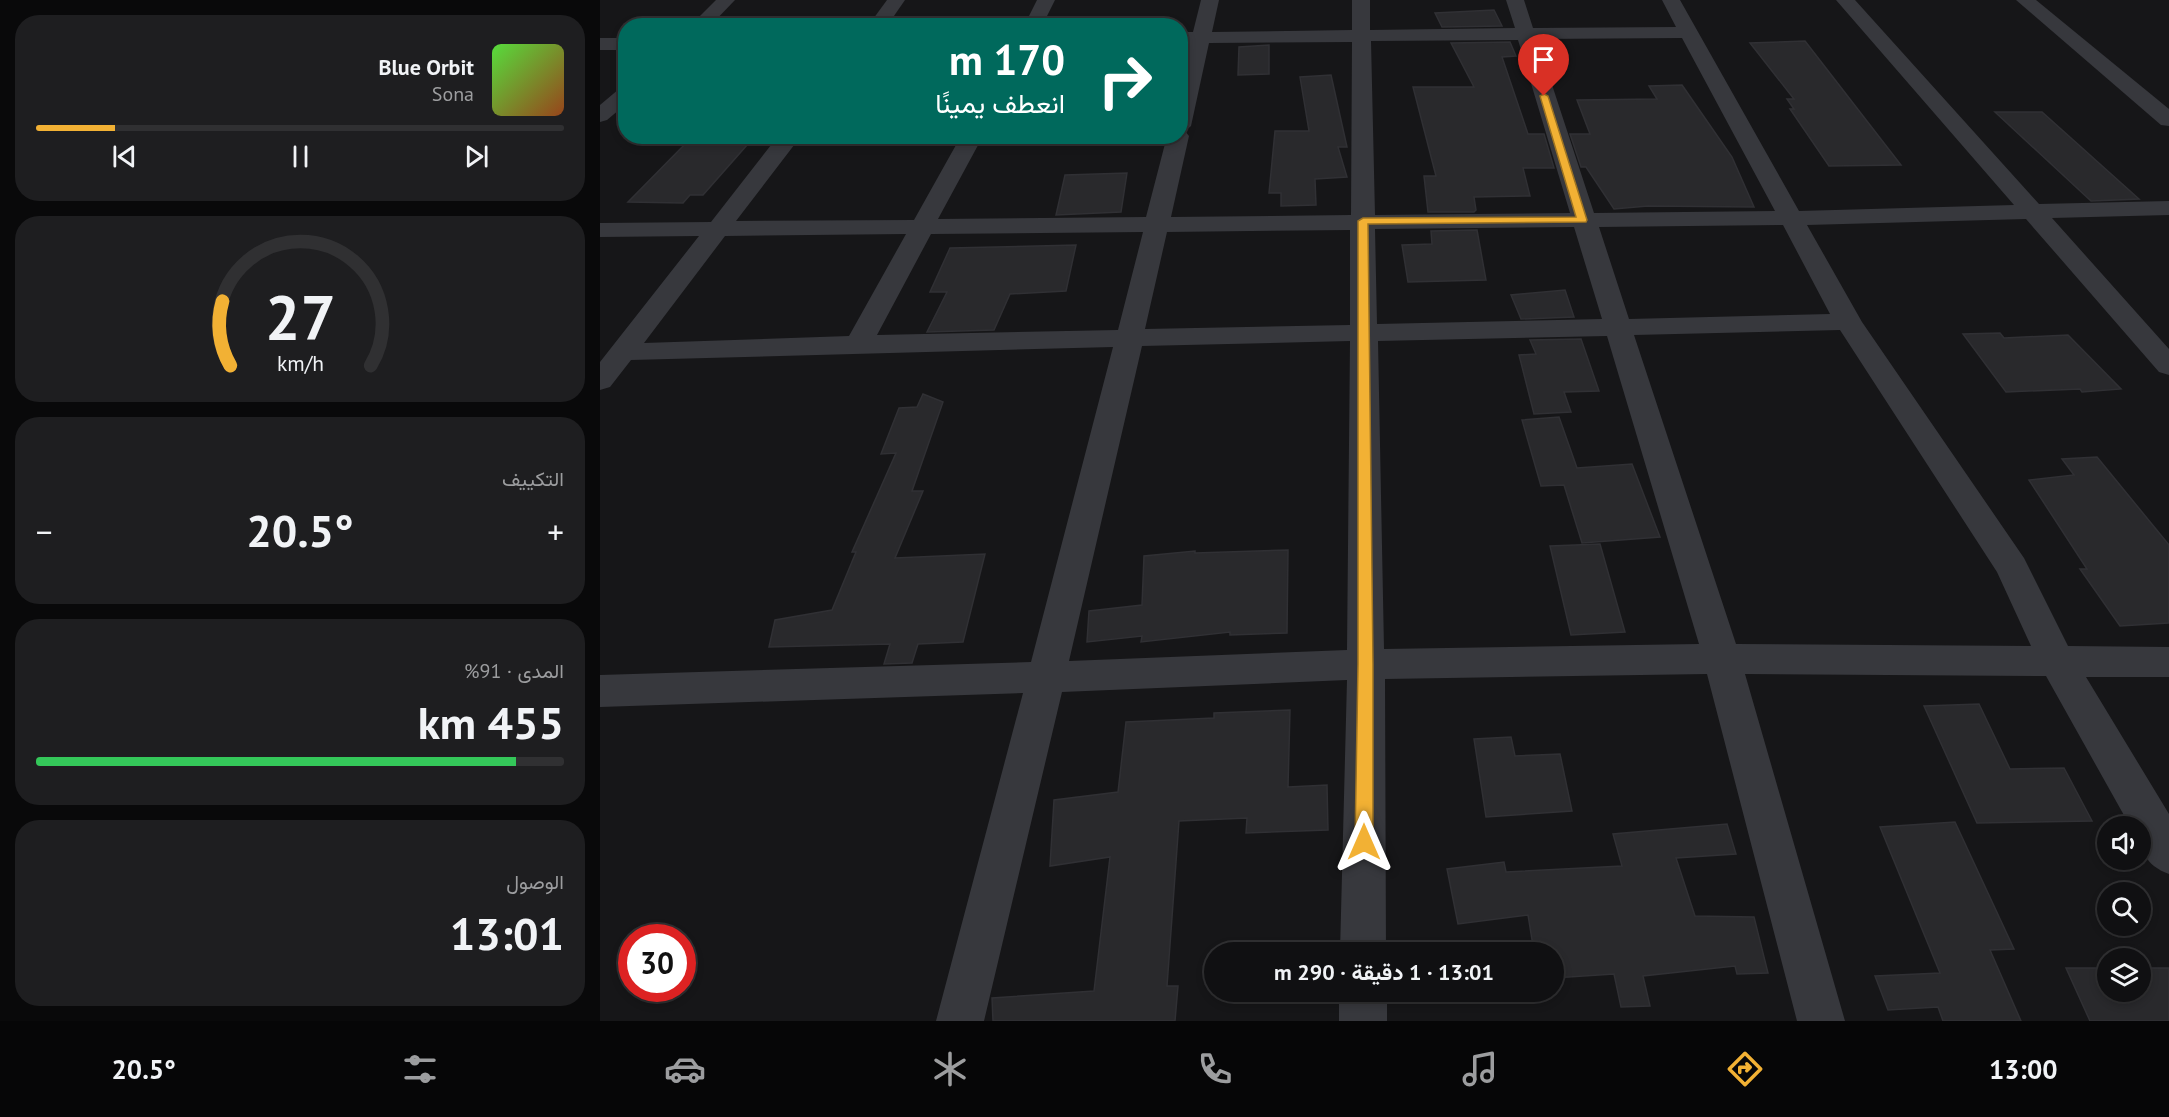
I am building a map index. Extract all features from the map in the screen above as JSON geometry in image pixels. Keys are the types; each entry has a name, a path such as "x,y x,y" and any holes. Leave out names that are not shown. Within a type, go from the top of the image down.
{"street":[{"path":"707,18 726,0"},
{"path":"883,18 896,0"},
{"path":"1037,18 1046,0"},
{"path":"1188,94 1210,0"},
{"path":"1362,0 1366,664 1363,942"},
{"path":"1515,0 1582,220 1618,326 1722,659 1821,1021"},
{"path":"1671,0 1848,322 2012,567 2057,661 2169,854"},
{"path":"1845,0 2169,366"},
{"path":"2025,0 2169,120"},
{"path":"1188,38 1362,38 1688,32"},
{"path":"600,44 618,44"},
{"path":"600,116 618,100"},
{"path":"600,381 784,144"},
{"path":"858,344 968,144"},
{"path":"960,1021 1176,144"},
{"path":"600,230 717,231 923,226 1791,218 2169,208"},
{"path":"622,352 858,344 1848,322"},
{"path":"600,691 1366,664 1722,659 2169,662"},
{"path":"1363,1002 1363,1021"}],"building":[{"path":"1494,10 1502,26 1442,27 1435,13"},
{"path":"1805,41 1901,165 1829,166 1790,109 1794,109 1787,99 1794,99 1750,43"},
{"path":"1510,42 1516,56 1502,57 1528,134 1544,134 1554,168 1523,168 1530,196 1474,197 1476,210 1474,212 1428,212 1424,176 1436,176 1413,87 1474,87 1451,43"},
{"path":"1269,45 1269,74 1238,75 1239,47"},
{"path":"1331,75 1347,147 1338,147 1347,177 1315,179 1316,205 1281,206 1281,193 1269,193 1275,131 1309,131 1300,77"},
{"path":"1682,85 1732,157 1754,207 1648,206 1614,209 1586,167 1581,167 1570,134 1590,134 1577,100 1657,99 1649,86"},
{"path":"1995,112 2042,112 2139,199 2091,201"},
{"path":"685,144 748,144 703,195 690,195 683,203 628,202"},
{"path":"1127,173 1121,212 1056,215 1065,175"},
{"path":"1477,230 1486,280 1408,282 1402,245 1432,244 1431,231"},
{"path":"1076,245 1066,291 1010,294 994,330 927,332 947,292 930,292 950,248"},
{"path":"1565,290 1574,317 1521,319 1511,295"},
{"path":"2000,333 2004,338 2068,335 2121,389 2082,392 2080,389 2006,392 1963,334"},
{"path":"1581,339 1599,391 1564,392 1571,412 1534,414 1519,355 1536,354 1530,340"},
{"path":"923,394 943,402 912,491 923,491 895,558 985,554 963,642 918,644 912,663 884,664 890,644 769,647 775,620 832,610 856,552 852,552 896,453 881,454 899,408 917,407"},
{"path":"1559,417 1577,468 1632,464 1660,537 1582,543 1564,485 1541,486 1522,420"},
{"path":"2097,457 2169,545 2169,623 2120,626 2080,569 2087,569 2029,480 2074,475 2062,459"},
{"path":"1600,544 1625,632 1571,635 1550,546"},
{"path":"1288,550 1287,633 1230,635 1230,632 1141,642 1142,636 1087,642 1089,611 1142,605 1144,556 1195,551 1195,553"},
{"path":"1979,704 2010,769 2064,768 2092,821 1977,823 1924,706"},
{"path":"1290,710 1288,787 1327,785 1328,830 1246,833 1247,818 1179,821 1167,986 1178,986 1175,1021 993,1021 992,998 1094,991 1110,857 1050,866 1054,800 1118,792 1126,722 1214,718 1214,713"},
{"path":"1511,737 1515,756 1560,754 1572,811 1486,817 1474,739"},
{"path":"1955,822 2014,949 1990,950 2021,1021 1943,1021 1938,1007 1888,1010 1875,976 1940,973 1880,827"},
{"path":"1727,824 1736,854 1676,858 1695,916 1754,917 1768,973 1737,974 1735,966 1643,976 1650,1006 1621,1007 1614,974 1564,977 1564,942 1532,942 1528,915 1458,924 1447,869 1504,862 1506,872 1622,866 1613,834"},
{"path":"2066,968 2097,968 2097,1002 2151,1002 2151,968 2169,968 2169,1021 2090,1021"}],"route":[{"path":"1364,842 1366,664 1363,221 1582,220 1544,96"}]}
